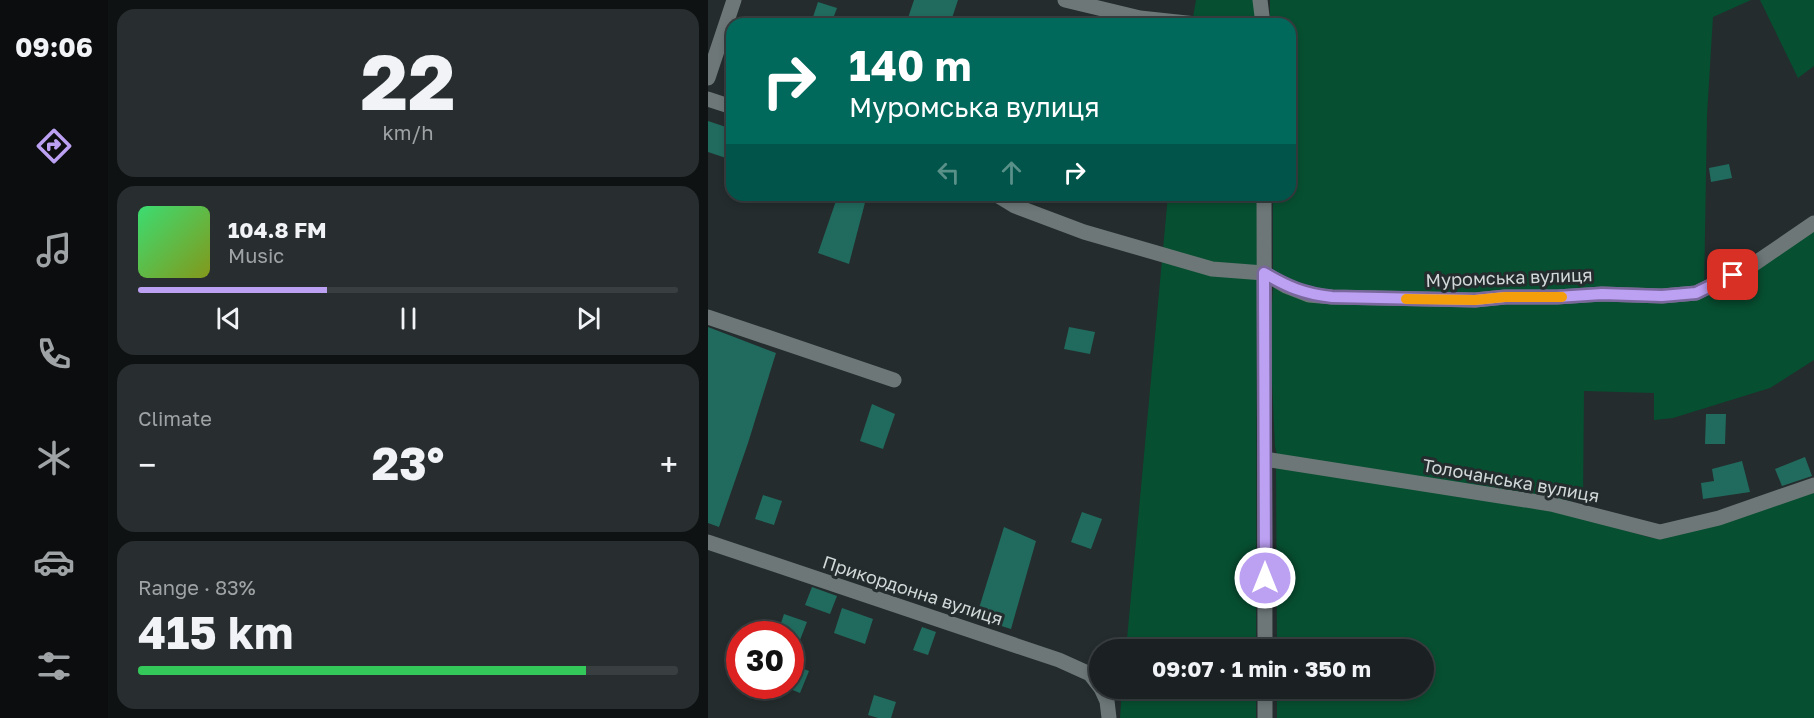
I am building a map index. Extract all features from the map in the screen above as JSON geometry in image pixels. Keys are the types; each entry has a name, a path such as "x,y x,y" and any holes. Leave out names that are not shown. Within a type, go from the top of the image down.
{"street":[{"path":"728,18 734,0"},
{"path":"1065,0 1140,18"},
{"path":"1260,0 1262,18"},
{"path":"708,78 726,24"},
{"path":"708,99 726,105"},
{"path":"1007,201 1095,235 1212,269 1264,273"},
{"path":"1264,201 1265,639"},
{"name":"Муромська вулиця","path":"1264,273 1286,286 1309,295 1332,297 1475,300 1505,297 1602,294 1662,296 1696,293 1751,266 1814,223"},
{"path":"708,317 894,380"},
{"name":"Толочанська вулиця","path":"1265,459 1551,504 1660,532 1719,518 1814,485"},
{"name":"Прикордонна вулиця","path":"708,542 1059,660 1089,674"},
{"name":"Прикордонна вулиця","path":"1106,699 1108,718"},
{"path":"1265,699 1265,718"}],"green space":[{"path":"1196,0 1254,0 1257,18 1193,18"},
{"path":"1270,0 1751,0 1713,17 1707,115 1704,294 1814,231 1814,360 1770,388 1673,418 1654,420 1654,393 1584,391 1583,501 1551,499 1277,454 1270,338 1273,288 1273,201 1296,201 1296,18 1270,18"},
{"path":"1760,0 1814,0 1814,66 1798,78"},
{"path":"1167,201 1257,201 1256,639 1127,639"},
{"path":"1276,465 1549,509 1652,538 1814,491 1814,718 1277,718 1277,699 1434,699 1434,639 1277,639"},
{"path":"1121,699 1256,699 1256,718 1120,718"}],"building":[{"path":"914,0 958,0 952,18 908,18"},
{"path":"818,2 837,8 833,18 813,18"},
{"path":"708,121 726,127 726,158 708,152"},
{"path":"1729,164 1732,178 1711,182 1709,168"},
{"path":"836,201 865,201 849,264 818,253"},
{"path":"708,327 776,353 719,527 708,523"},
{"path":"1069,327 1095,332 1090,354 1064,349"},
{"path":"872,404 895,414 883,449 860,441"},
{"path":"1706,414 1726,414 1725,444 1705,444"},
{"path":"1805,457 1812,476 1782,486 1775,469"},
{"path":"1742,461 1750,492 1703,499 1701,483 1714,481 1712,469"},
{"path":"763,495 782,501 774,525 755,519"},
{"path":"1082,512 1102,519 1091,549 1071,542"},
{"path":"1004,527 1036,541 1011,629 976,618"},
{"path":"812,587 837,596 830,614 805,605"},
{"path":"842,608 873,619 865,644 834,633"},
{"path":"784,614 807,622 804,630 804,621 782,621"},
{"path":"922,627 936,632 928,655 913,650"},
{"path":"804,669 809,671 804,683"},
{"path":"874,695 896,702 891,718 868,715"}],"slow traffic":[{"path":"1406,299 1475,300 1505,297 1562,297"}],"route":[{"path":"1265,578 1264,273 1286,286 1309,295 1475,300 1505,297 1602,294 1662,296 1696,293 1733,275"}]}
